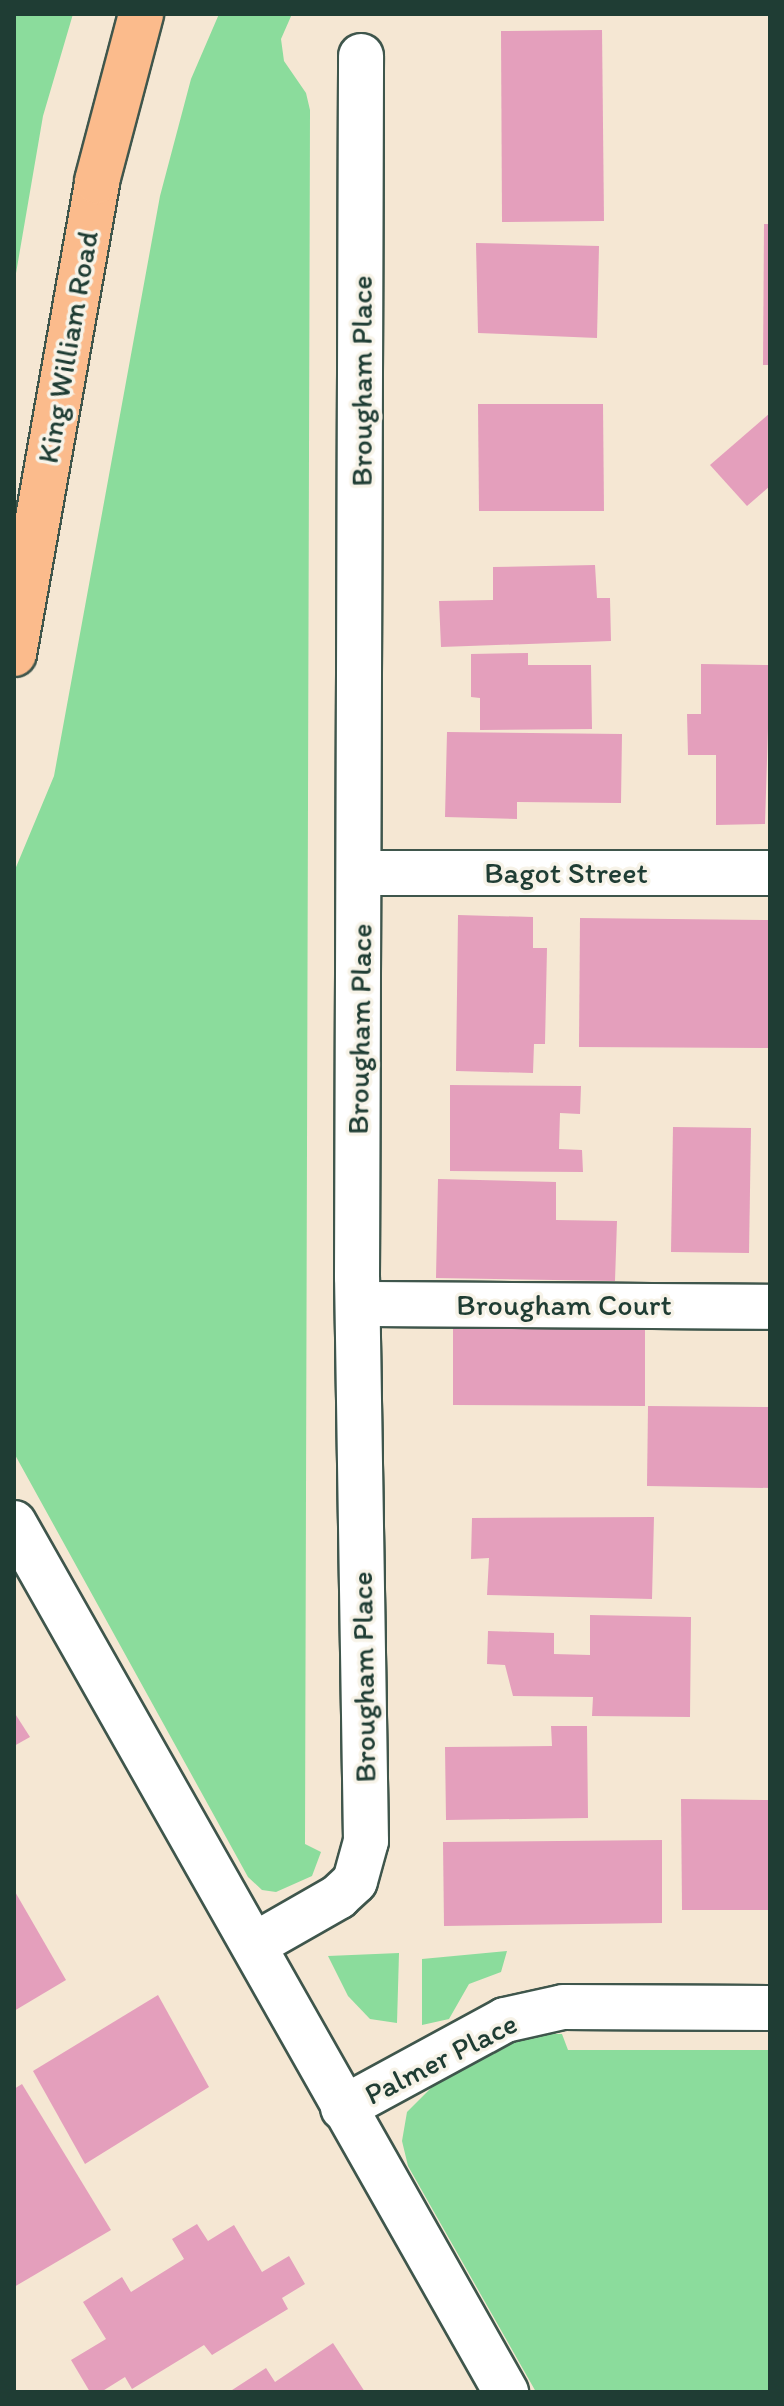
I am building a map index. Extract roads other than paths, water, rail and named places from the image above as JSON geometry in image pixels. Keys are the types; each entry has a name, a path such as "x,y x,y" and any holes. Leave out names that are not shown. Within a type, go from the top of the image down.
{"main road":[{"name":"King William Road","path":"14,654 97,181 141,24"}],"street":[{"name":"Brougham Place","path":"254,1945 338,1897 364,1861 359,1304 361,56"},
{"name":"Bagot Street","path":"362,873 770,873"},
{"name":"Brougham Court","path":"359,1304 770,1307"},
{"path":"19,1543 254,1945 343,2108"},
{"name":"Palmer Place","path":"506,2392 343,2108 505,2020 563,2007 770,2008"}]}
